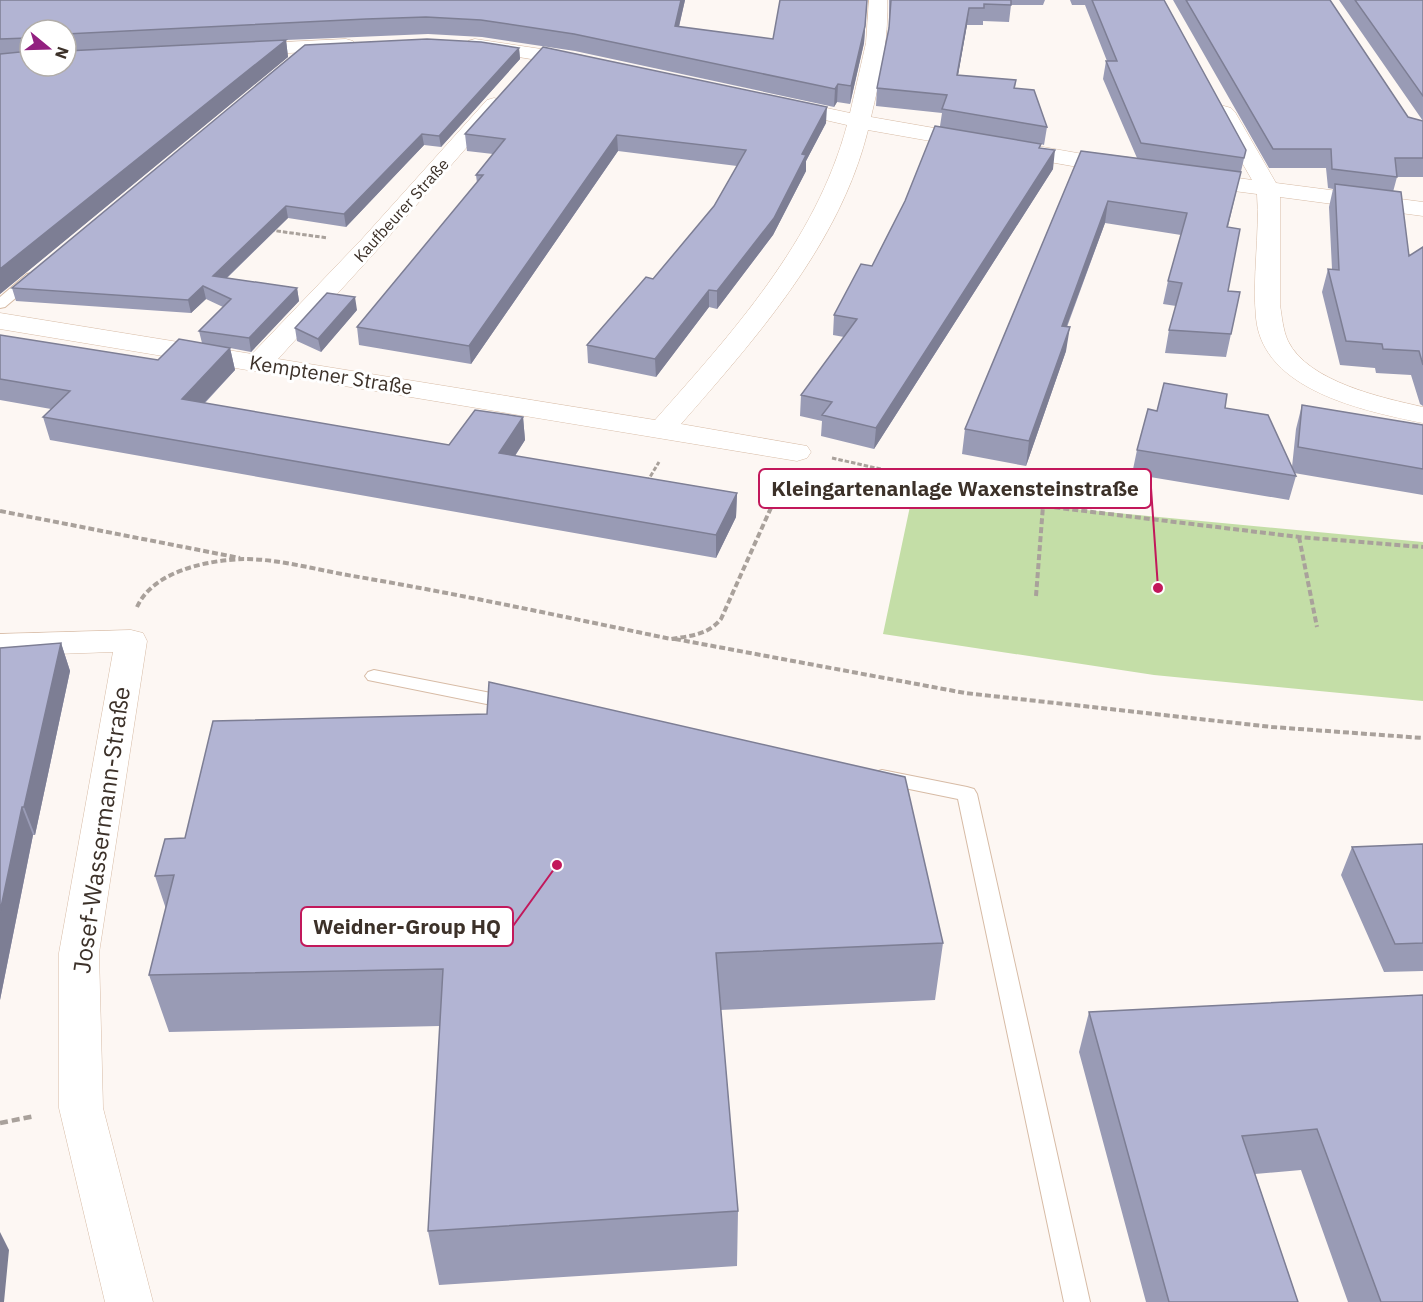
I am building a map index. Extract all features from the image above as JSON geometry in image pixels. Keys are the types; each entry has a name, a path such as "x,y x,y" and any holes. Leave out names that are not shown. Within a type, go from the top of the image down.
{"street":[{"path":"670,430 750,328 804,252 841,181 861,122 872,65 878,0"},
{"path":"217,51 368,44"},
{"path":"450,44 539,53 598,64"},
{"name":"Kaufbeurer Straße","path":"259,363 370,244 539,53"},
{"path":"1213,90 1268,190 1269,321 1275,344 1297,367 1320,383 1351,398 1423,415"},
{"path":"759,100 861,122 1139,171"},
{"path":"1180,177 1423,209"},
{"name":"Kemptener Straße","path":"0,321 797,452"},
{"name":"Josef-Wassermann-Straße","path":"0,645 131,641 79,953 81,1108 129,1302"}],"lane":[{"path":"291,61 308,47"},
{"path":"0,304 46,266"},
{"path":"374,676 525,706"},
{"path":"862,773 967,794 1077,1302"}],"path":[{"path":"266,230 370,244"},
{"path":"642,490 670,430"},
{"path":"671,639 714,630 722,619 797,452 847,461 1043,506 1299,537 1423,547"},
{"path":"1036,596 1043,506"},
{"path":"0,511 246,559 392,582 671,639 965,693 1272,727 1423,738"},
{"path":"1299,537 1317,627"},
{"path":"166,578 205,565 246,559"}],"green space":[{"path":"916,478 1043,506 1423,542 1423,701 1154,675 883,634"}],"building":[{"path":"0,0 681,0 675,26 773,39 780,0 867,0 865,26 851,86 838,84 835,89 574,34 481,20 426,17 78,33 78,18 18,18 18,38 0,39"},
{"path":"891,0 1011,0 1011,5 984,4 984,8 969,8 957,75 1016,80 1014,88 1034,90 1047,127 942,109 947,95 877,88 889,28"},
{"path":"1092,0 1164,0 1246,150 1244,158 1141,143 1106,61 1117,61"},
{"path":"1186,0 1330,0 1408,117 1423,121 1423,158 1395,158 1397,177 1332,169 1331,149 1273,149"},
{"path":"1355,0 1423,0 1423,96"},
{"path":"427,39 481,42 519,48 439,136 422,134 344,214 286,206 213,276 297,288 249,338 199,331 231,299 203,286 188,300 12,288 305,45"},
{"path":"286,40 0,269 0,54 18,52 18,78 78,78 78,50"},
{"path":"543,47 827,107 802,154 806,155 774,218 717,291 709,290 655,359 587,345 646,277 653,279 714,206 746,150 617,135 469,346 357,327 483,175 476,175 505,139 465,134"},
{"path":"935,126 1041,144 1039,148 1055,150 876,428 822,415 832,402 801,395 857,319 834,315 861,264 872,266 905,201"},
{"path":"1081,151 1241,172 1227,227 1240,229 1228,291 1240,292 1231,334 1169,330 1182,283 1168,281 1187,213 1108,201 1062,326 1070,327 1029,441 965,429"},
{"path":"1335,184 1401,192 1409,256 1423,247 1423,365 1419,351 1383,349 1382,344 1346,341 1328,269 1339,270"},
{"path":"327,293 355,297 318,339 295,328"},
{"path":"0,335 158,360 179,339 230,348 182,399 449,445 475,410 523,417 499,453 737,493 716,535 43,417 70,391 0,379"},
{"path":"1164,383 1227,394 1225,408 1268,415 1296,476 1137,450 1148,409 1157,411"},
{"path":"1302,405 1423,425 1423,469 1298,447"},
{"path":"61,643 24,807 22,807 0,912 0,648"},
{"path":"489,682 905,777 943,943 716,953 738,1211 428,1231 443,969 149,975 174,875 155,876 165,839 185,838 213,721 487,714"},
{"path":"1423,844 1423,943 1395,944 1352,847"},
{"path":"1423,995 1423,1302 1381,1302 1317,1129 1242,1136 1298,1302 1169,1302 1089,1012"}],"place":[{"name":"Kleingartenanlage Waxensteinstraße","path":"1158,588"},
{"name":"Weidner-Group HQ","path":"557,865"}]}
